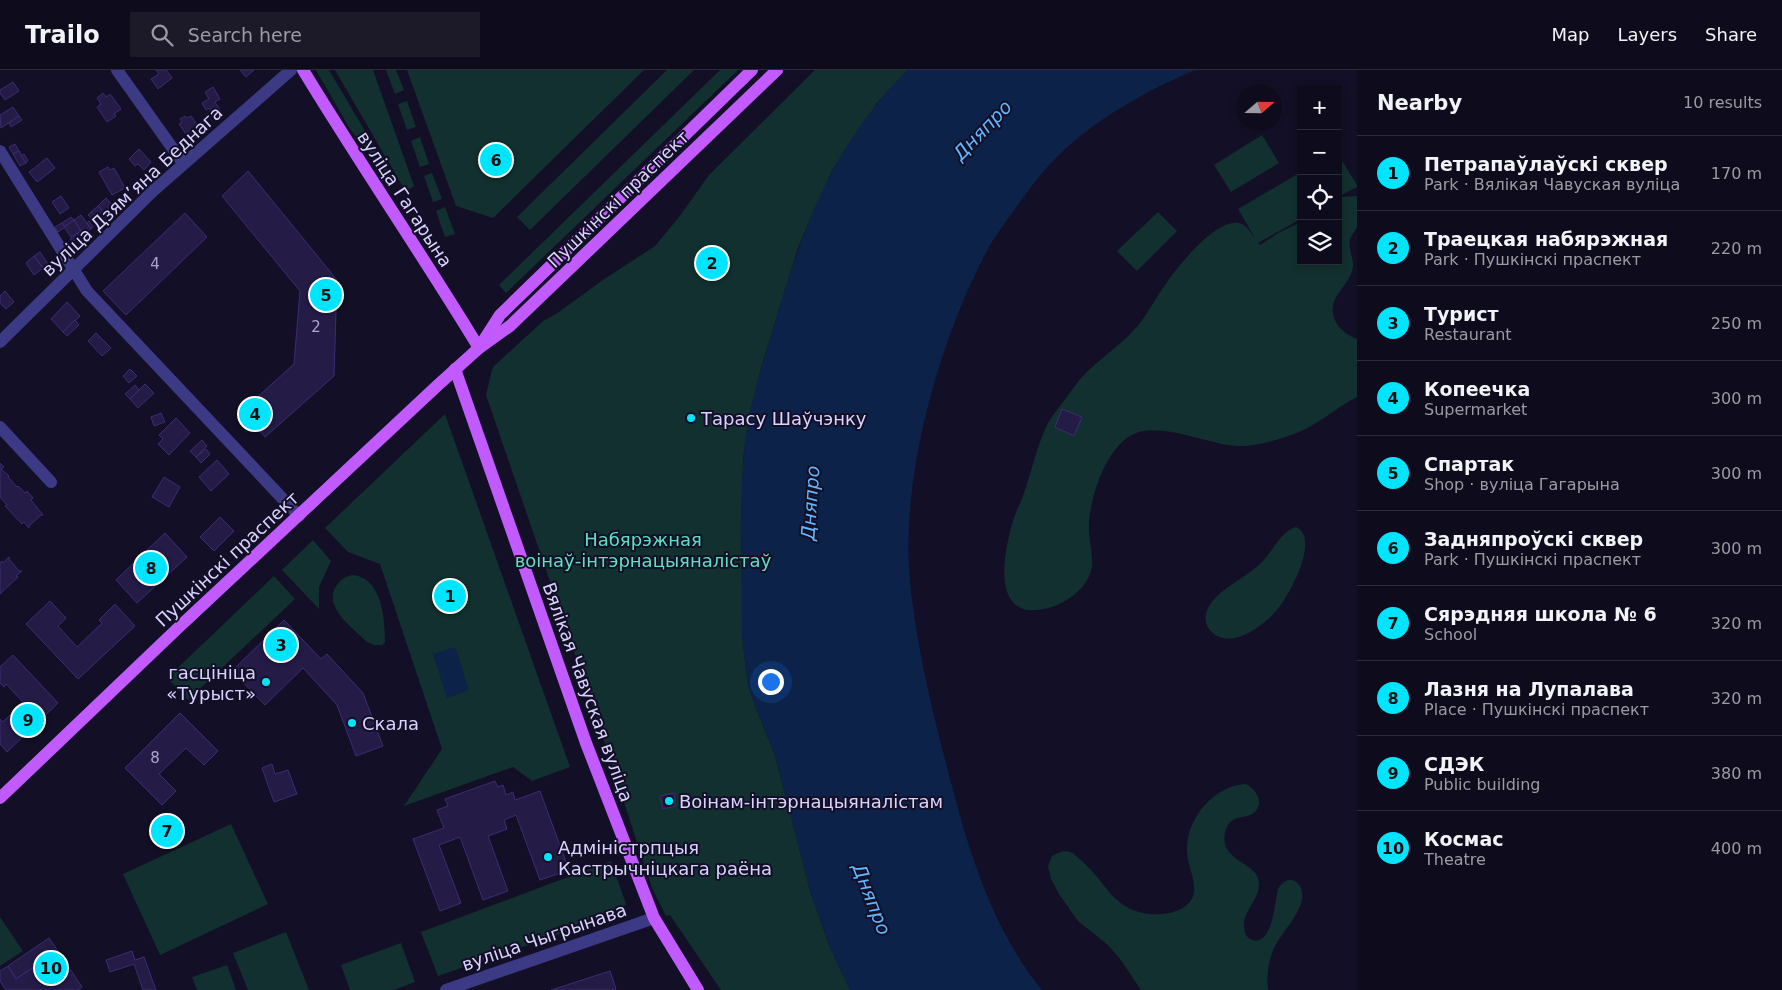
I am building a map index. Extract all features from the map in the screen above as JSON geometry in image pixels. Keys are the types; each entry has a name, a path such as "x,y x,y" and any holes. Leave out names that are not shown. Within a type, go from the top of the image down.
{"main road":[{"name":"вуліца Гагарына","path":"303,70 344,138 445,292 479,348"},
{"name":"Пушкінскі праспект","path":"479,348 500,315 752,70"},
{"name":"Пушкінскі праспект","path":"0,798 178,628 479,348 510,326 777,70"},
{"name":"Вялікая Чавуская вуліца","path":"456,370 586,743 654,918 698,990"}],"street":[{"path":"117,70 183,163"},
{"name":"вуліца Дзямʼяна Беднага","path":"0,342 183,163 291,70"},
{"path":"0,150 87,291 299,516"},
{"path":"0,427 51,482"},
{"name":"вуліца Чыгрынава","path":"446,990 654,918"}],"green space":[{"path":"316,70 329,70 392,177 389,179 350,129"},
{"path":"335,70 373,70 414,186 406,192"},
{"path":"386,70 396,70 404,90 395,94"},
{"path":"407,70 644,70 493,218 456,206"},
{"path":"667,70 694,70 530,230 517,217"},
{"path":"720,70 738,70 506,293 499,285"},
{"name":"Набярэжная воінаў-інтэрнацыяналістаў","path":"815,70 908,70 877,103 833,169 798,248 761,368 748,421 743,460 742,636 748,685 775,755 811,894 830,947 850,990 721,990 670,915 666,916 652,888 589,695 486,395 494,366 543,321 655,246 679,217 709,175"},
{"path":"407,101 416,127 407,130 398,104"},
{"path":"1262,135 1279,163 1231,192 1214,165"},
{"path":"420,137 429,164 420,167 411,141"},
{"path":"1342,161 1357,185 1357,187 1342,195"},
{"path":"432,173 442,199 433,202 424,176"},
{"path":"1297,174 1297,221 1258,243 1260,245 1278,233 1297,224 1297,265 1342,265 1342,197 1357,196 1357,227 1350,240 1353,267 1349,278 1334,301 1333,315 1344,332 1357,339 1357,397 1304,430 1279,439 1253,445 1217,443 1156,430 1142,431 1130,436 1121,443 1107,462 1093,499 1089,522 1092,566 1086,582 1067,600 1051,607 1026,610 1015,604 1008,594 1005,580 1006,549 1014,517 1048,423 1080,379 1139,325 1171,277 1199,244 1222,227 1233,223 1244,225 1255,238 1238,209"},
{"path":"445,207 455,234 445,237 436,211"},
{"path":"1158,212 1177,231 1137,271 1117,251"},
{"path":"445,414 570,767 532,781 513,767 404,806 442,749 380,564 348,552 325,528"},
{"path":"1296,527 1303,533 1305,543 1304,555 1295,581 1282,604 1267,620 1247,634 1228,639 1215,635 1207,626 1206,620 1206,613 1214,599 1262,562 1286,532"},
{"path":"313,540 331,561 319,587 319,609 282,570"},
{"path":"353,575 363,578 376,591 383,611 385,642 382,645 374,645 367,642 348,624 336,609 333,593 337,585 344,578"},
{"path":"274,576 295,599 188,700 167,678"},
{"path":"1246,784 1254,790 1259,806 1252,814 1230,822 1225,832 1224,840 1232,855 1254,871 1259,883 1259,889 1244,921 1244,930 1247,937 1258,940 1264,937 1272,922 1278,889 1282,884 1291,880 1295,881 1299,884 1302,894 1298,911 1272,952 1267,977 1268,990 1141,990 1120,959 1108,945 1078,921 1059,894 1051,879 1048,866 1052,856 1068,851 1073,854 1091,869 1111,894 1126,907 1149,914 1168,913 1179,910 1192,898 1194,891 1187,852 1191,828 1196,817 1204,806 1223,791 1234,786"},
{"path":"231,824 268,904 160,955 123,874"},
{"path":"611,861 626,904 618,914 438,976 421,932"},
{"path":"0,917 23,951 0,966"},
{"path":"286,932 309,990 248,990 233,953"},
{"path":"401,943 415,982 394,990 350,990 341,965"},
{"path":"227,965 236,990 197,990 192,977"}],"water":[{"name":"Дняпро","path":"908,70 1195,70 1123,106 1074,141 1040,176 999,231 991,243 955,320 941,361 919,446 912,488 909,530 911,594 919,644 941,743 963,826 982,884 1008,939 1042,990 850,990 830,947 811,894 775,755 748,685 742,636 742,491 747,428 756,385 796,257 808,223 823,190 859,128 882,98"},
{"path":"455,647 469,690 447,698 433,654"}],"building":[{"path":"156,70 166,70 172,78 158,89 151,79 159,74"},
{"path":"240,70 254,70 246,77"},
{"path":"13,82 19,91 5,100 0,90"},
{"path":"213,87 220,99 215,102 223,115 216,119 209,108 206,110 202,103 209,99 205,92"},
{"path":"103,93 106,97 110,94 121,109 114,114 116,116 107,122 97,107 101,104 97,98"},
{"path":"13,107 19,116 1,128 0,115"},
{"path":"19,116 22,120 11,127 9,123"},
{"path":"185,116 187,118 191,116 203,133 191,141 179,124 182,122 180,119"},
{"path":"15,144 19,151 13,154 9,147"},
{"path":"139,149 151,162 144,170 138,164 135,166 129,159"},
{"path":"19,151 26,163 20,166 13,154"},
{"path":"24,154 28,161 26,163 21,156"},
{"path":"47,158 55,168 37,182 29,172"},
{"path":"108,167 110,170 114,168 125,188 112,195 99,172"},
{"path":"248,171 337,280 334,376 265,437 242,411 294,364 300,291 222,196"},
{"path":"61,196 69,208 60,214 52,202"},
{"path":"106,198 117,210 109,218 98,206"},
{"path":"98,206 109,218 102,224 91,212"},
{"path":"91,212 102,224 100,226 88,215"},
{"path":"185,213 207,237 126,315 103,291"},
{"path":"81,215 91,229 79,236 77,233 81,231 74,220"},
{"path":"71,217 74,220 64,227 62,223"},
{"path":"74,220 81,231 71,237 64,227"},
{"path":"89,221 93,227 91,229 87,223"},
{"path":"62,223 65,227 58,232 55,227"},
{"path":"77,233 80,237 72,242 70,239"},
{"path":"40,252 48,264 43,268 34,256"},
{"path":"34,256 43,268 34,275 26,263"},
{"path":"5,291 14,302 6,309 0,303 0,296"},
{"path":"67,302 80,316 63,332 51,319"},
{"path":"75,320 79,325 67,336 63,332"},
{"path":"96,333 111,348 102,356 88,341"},
{"path":"130,369 137,376 129,383 123,376"},
{"path":"145,384 154,393 138,408 130,399"},
{"path":"135,385 139,390 130,399 125,394"},
{"path":"1062,409 1082,417 1074,436 1055,427"},
{"path":"161,413 165,422 154,426 151,417"},
{"path":"176,418 190,433 169,455 158,444 163,439 159,435"},
{"path":"202,440 207,446 196,457 190,451"},
{"path":"206,449 210,454 201,463 196,457"},
{"path":"217,460 229,474 211,491 199,477"},
{"path":"0,463 4,467 1,469 17,487 25,493 27,491 33,498 31,500 43,515 29,528 24,522 22,524 5,506 7,505 0,497"},
{"path":"164,477 180,487 169,507 152,497"},
{"path":"220,517 234,531 214,551 200,537"},
{"path":"165,533 187,557 137,603 116,580"},
{"path":"9,557 19,571 22,571 0,594 0,563 2,561 3,563"},
{"path":"50,601 66,618 58,626 77,647 102,623 99,620 115,604 135,626 78,679 26,624"},
{"name":"гасцініца «Турыст»","path":"284,620 321,659 327,654 363,693 383,746 356,756 337,705 303,668 265,705 232,671"},
{"path":"13,655 58,703 7,752 0,744 0,719 3,722 23,702 6,684 4,687 0,683 0,667"},
{"path":"180,713 218,751 204,765 186,748 159,774 176,791 162,805 125,768"},
{"path":"272,764 275,774 288,770 297,794 274,802 262,768"},
{"name":"Адміністрпцыя Кастрычніцкага раёна","path":"495,781 498,787 503,785 506,795 513,792 515,800 540,791 569,870 540,880 516,815 504,820 507,829 488,836 508,891 483,900 460,837 439,845 461,903 440,911 413,839 444,828 437,810 448,806 445,799"},
{"path":"674,793 676,806 663,809 660,796"},
{"path":"49,938 58,951 16,979 8,966"},
{"path":"58,951 82,987 78,990 6,990 0,981 0,971 8,966 16,979"},
{"path":"132,951 135,960 144,957 156,990 143,990 134,964 110,972 106,960"},
{"path":"610,971 616,989 551,990"}],"place":[{"name":"Задняпроўскі сквер","path":"496,160"},
{"name":"Траецкая набярэжная","path":"712,263"},
{"name":"Спартак","path":"326,295"},
{"name":"Копеечка","path":"255,414"},
{"name":"Тарасу Шаўчэнку","path":"691,418"},
{"name":"Лазня на Лупалава","path":"151,568"},
{"name":"Петрапаўлаўскі сквер","path":"450,596"},
{"name":"Турист","path":"281,645"},
{"name":"гасцініца «Турыст»","path":"266,682"},
{"name":"СДЭК","path":"28,720"},
{"name":"Скала","path":"352,723"},
{"name":"Воінам-інтэрнацыяналістам","path":"669,801"},
{"name":"Сярэдняя школа № 6","path":"167,831"},
{"name":"Адміністрпцыя Кастрычніцкага раёна","path":"548,857"},
{"name":"Космас","path":"51,968"}]}
